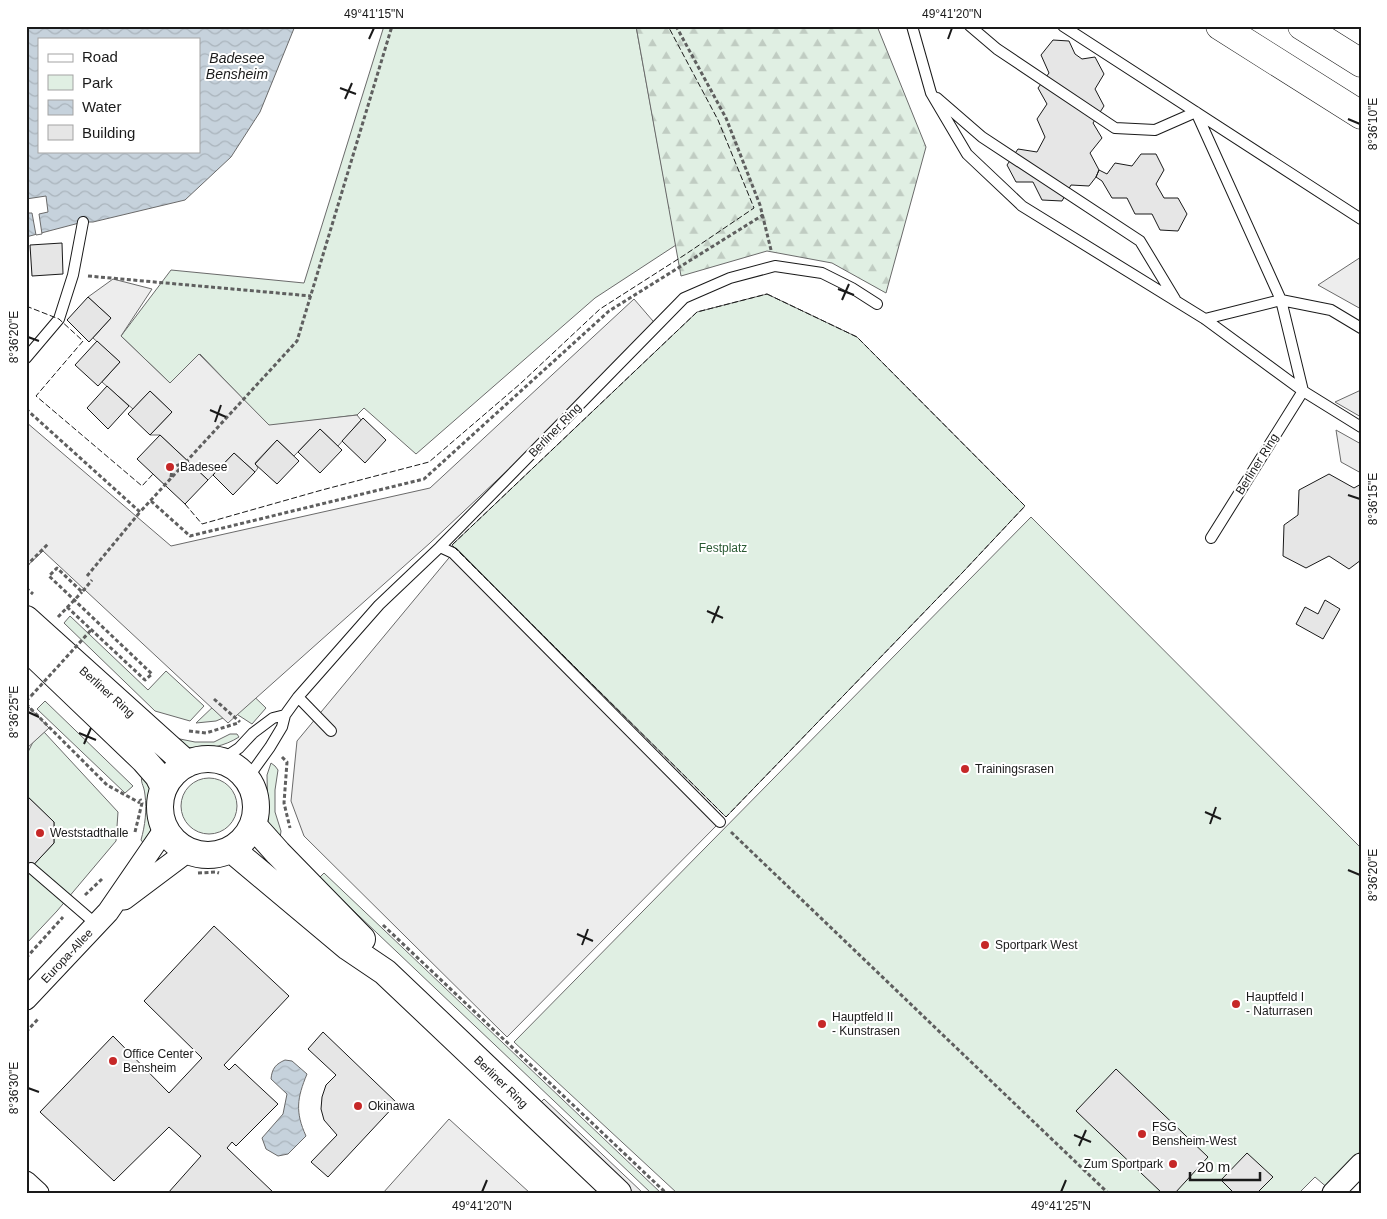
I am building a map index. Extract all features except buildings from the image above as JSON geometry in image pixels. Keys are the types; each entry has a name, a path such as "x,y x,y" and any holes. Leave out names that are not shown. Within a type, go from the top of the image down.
{"highway":[{"path":"1220,26 1361,115"},
{"path":"1302,26 1361,63"}],"street":[{"name":"Berliner Ring","path":"26,619 187,764"},
{"name":"Berliner Ring","path":"26,647 144,760 158,776 164,788"},
{"path":"202,759 221,760 236,768 248,780 256,802 253,824 244,839 231,849 189,862 165,829 160,808 164,788 172,774 187,764 202,759"},
{"name":"Berliner Ring","path":"253,824 278,853 364,942 385,972"},
{"name":"Europa-Allee","path":"26,1000 102,918 165,829"},
{"name":"Berliner Ring","path":"231,849 348,947 385,972 618,1193"},
{"name":"Europa-Allee","path":"102,918 160,871 189,862"},
{"path":"1333,1193 1361,1164"},
{"path":"26,1182 38,1193"}],"lane":[{"path":"912,26 931,93 967,154 1022,206 1205,319 1303,390 1361,427"},
{"path":"970,26 997,49 1116,128 1155,130 1196,112"},
{"path":"1063,26 1361,219"},
{"path":"931,93 982,137 1140,241 1176,302"},
{"path":"1196,112 1281,300 1303,390"},
{"path":"26,358 59,319 73,275 83,222"},
{"name":"Berliner Ring","path":"248,780 282,727 285,715 379,605 440,547 684,298 730,278 775,266 822,274 852,288 877,304"},
{"path":"1205,319 1281,300 1330,310 1361,328"},
{"name":"Berliner Ring","path":"1211,538 1303,390"},
{"path":"440,547 452,552 720,822"},
{"path":"298,698 331,731"},
{"name":"Berliner Ring","path":"221,760 273,718 285,715"},
{"path":"31,868 102,918"}],"path":[{"path":"87,576 171,477 297,342 392,26"},
{"path":"676,26 726,118 760,205 775,266"},
{"path":"151,501 190,536 424,479 609,311 763,215"},
{"path":"73,275 311,296"},
{"path":"26,409 140,512"},
{"path":"26,566 49,543"},
{"path":"67,607 145,680 152,674 49,576 57,568 82,592"},
{"path":"58,618 92,580"},
{"path":"26,701 92,629"},
{"path":"214,698 245,726"},
{"path":"26,704 107,785 142,804"},
{"path":"182,730 206,733 241,722"},
{"path":"277,754 287,762 284,803 290,830"},
{"path":"134,836 142,804 139,796"},
{"path":"720,822 1108,1193"},
{"path":"189,862 225,874"},
{"path":"379,921 666,1193"}],"green space":[{"path":"384,26 636,26 676,245 595,298 416,454 364,408 357,415 269,426 200,354 170,383 121,336 171,270 304,283"},
{"path":"636,26 877,26 926,147 886,293 832,263 767,251 681,276"},
{"name":"Festplatz","path":"767,294 857,337 1025,506 726,817 452,545 697,312"},
{"name":"Sportpark West","path":"1031,517 1361,848 1361,1158 1330,1190 1315,1177 1299,1193 677,1193 514,1042"},
{"path":"70,616 148,690 166,671 204,706 190,721 155,711 64,623"},
{"path":"239,682 266,708 252,724 235,713 216,721 196,723"},
{"path":"45,701 133,786 125,793 37,709"},
{"path":"44,732 118,812 116,841 57,911 26,944 26,873 54,843 54,822 26,795 27,754 33,742"},
{"path":"230,734 237,734 239,737 228,743 210,748 191,748 171,742 175,738 195,742 214,742"},
{"path":"271,763 278,770 275,790 275,812 281,831 280,838 268,825 267,775"},
{"path":"143,771 152,790 151,829 145,845 141,840 146,812 142,781"},
{"path":"209,778 220,780 229,786 235,795 237,806 235,817 229,826 220,832 209,834 198,832 189,826 183,817 181,806 183,795 189,786 198,780"},
{"path":"324,873 661,1193 651,1193 319,878"}],"shaded area":[{"path":"1361,257 1361,309 1318,285"},
{"path":"113,279 152,289 121,336 170,383 199,354 269,425 357,415 361,420 338,446 320,429 294,456 277,440 255,463 258,468 255,472 234,453 208,480 160,435 150,435 172,412 150,391 133,409 102,382 120,362 93,338 111,318 88,297"},
{"path":"634,299 659,328 430,543 228,723 43,551 26,567 26,422 171,546 430,488"},
{"path":"1361,390 1361,417 1335,402"},
{"path":"1336,430 1361,444 1361,473 1341,462"},
{"path":"453,553 720,822 507,1037 304,836 291,801 297,741"},
{"path":"26,704 49,728 26,749"},
{"path":"544,1099 643,1193 633,1193 539,1104"},
{"path":"449,1119 530,1193 383,1193"}],"water":[{"name":"Badesee Bensheim","path":"26,26 295,26 260,112 231,157 185,200 93,222 83,222 26,237"},
{"path":"285,1060 292,1061 307,1074 299,1098 300,1120 306,1136 288,1154 278,1156 266,1149 262,1138 283,1114 287,1094 271,1079 275,1067"}],"pier":[{"path":"46,196 48,212 39,214 42,234 36,235 32,213 26,213 26,199"}],"fence":[{"path":"185,504 202,524 429,462 520,384 600,309 754,208 718,120 668,26"},
{"path":"767,294 857,337 1025,506 726,817 452,545 697,312 767,294"},
{"path":"26,306 59,319 83,341 36,396 142,486 153,474"}],"place":[{"name":"Badesee","path":"170,467"},
{"name":"Trainingsrasen","path":"965,769"},
{"name":"Weststadthalle","path":"40,833"},
{"name":"Sportpark West","path":"985,945"},
{"name":"Hauptfeld I - Naturrasen","path":"1236,1004"},
{"name":"Hauptfeld II - Kunstrasen","path":"822,1024"},
{"name":"Office Center Bensheim","path":"113,1061"},
{"name":"Okinawa","path":"358,1106"},
{"name":"FSG Bensheim-West","path":"1142,1134"},
{"name":"Zum Sportpark","path":"1173,1164"}]}
